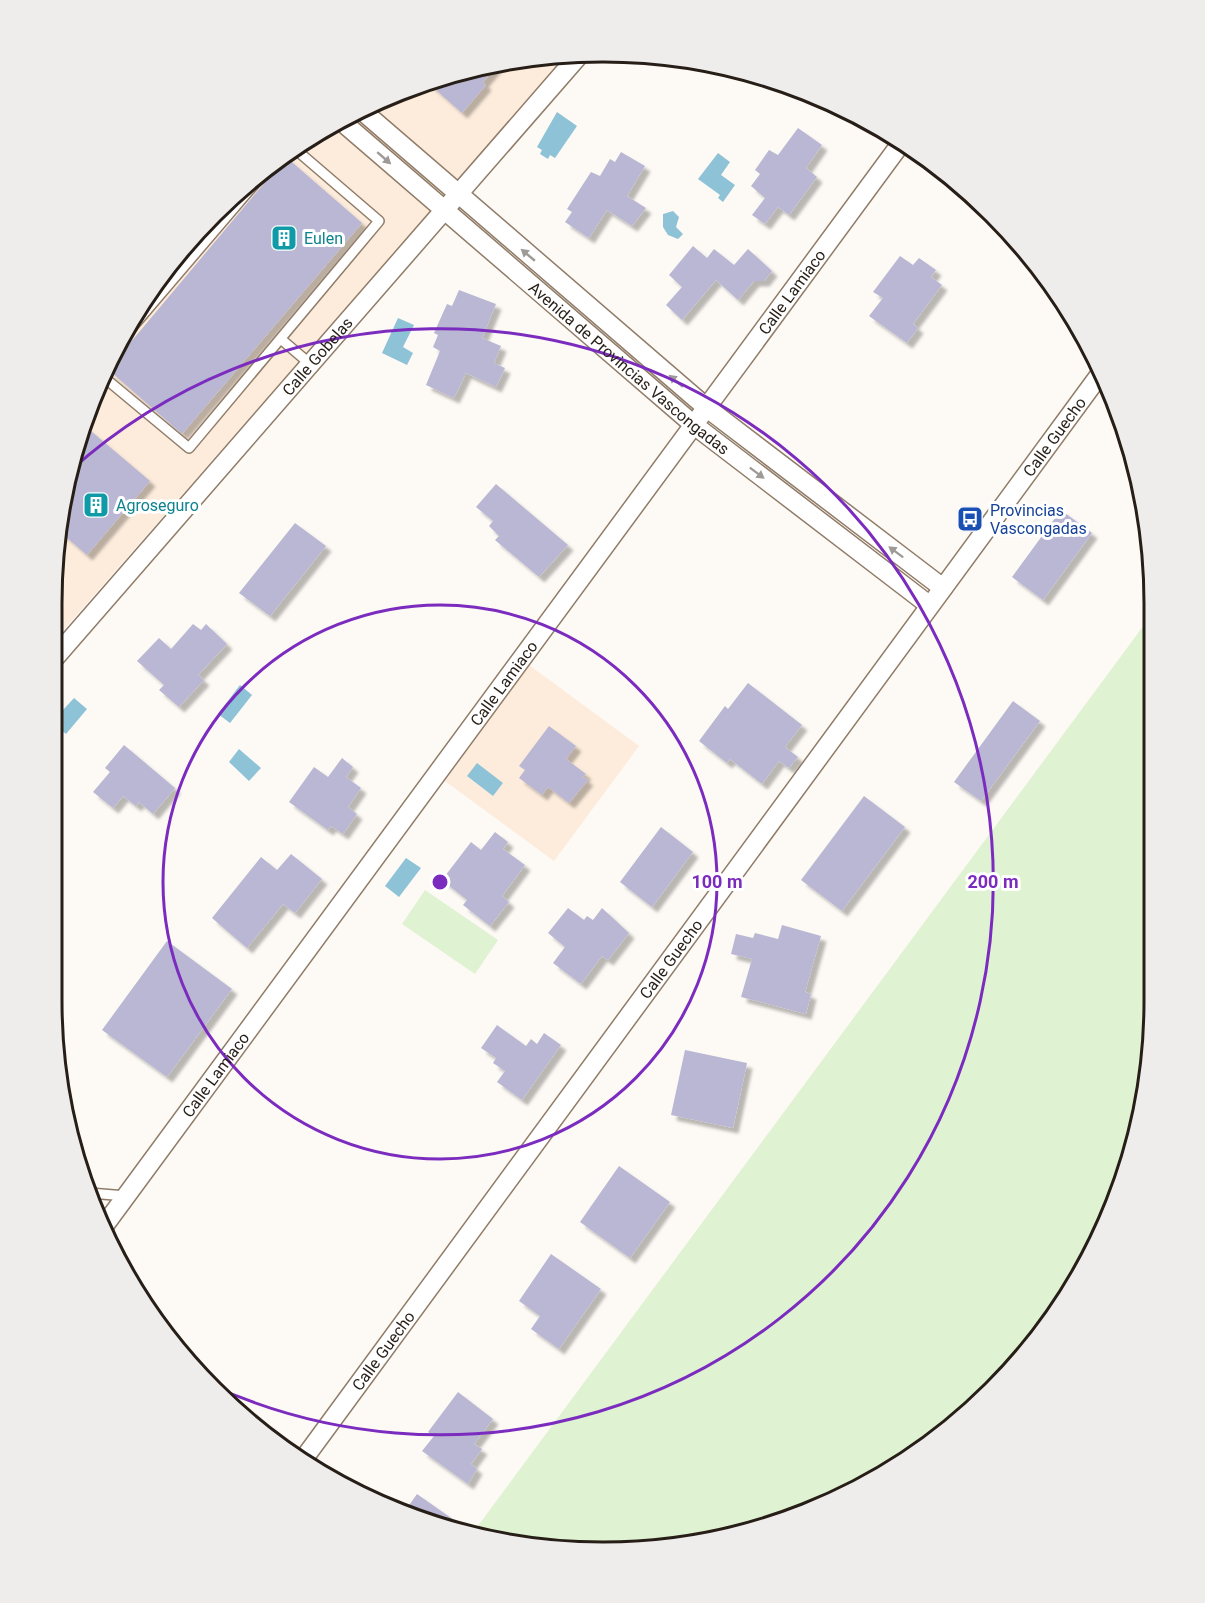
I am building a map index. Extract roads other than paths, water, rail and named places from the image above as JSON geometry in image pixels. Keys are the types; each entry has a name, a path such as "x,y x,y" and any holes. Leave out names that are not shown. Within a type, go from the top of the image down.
{"street":[{"name":"Calle Gobelas","path":"62,649 571,63"},
{"name":"Avenida de Provincias Vascongadas","path":"367,115 706,408 943,588"},
{"name":"Avenida de Provincias Vascongadas","path":"347,126 694,425 929,605"},
{"name":"Calle Lamiaco","path":"108,1220 897,149"},
{"name":"Calle Guecho","path":"308,1454 1096,380"}],"lane":[{"path":"109,381 189,448 282,340 380,221 301,154"},
{"path":"151,305 238,203"},
{"path":"282,340 309,363"},
{"path":"98,1194 126,1196"}],"water":[{"path":"557,112 577,126 555,158 550,155 548,159 540,154 542,150 537,147"},
{"path":"718,153 730,162 721,175 735,185 723,202 718,198 720,195 698,179"},
{"path":"673,211 679,217 676,227 683,234 678,239 668,235 663,227 663,214"},
{"path":"398,318 414,325 403,347 413,353 407,365 382,353"},
{"path":"240,685 252,695 230,723 218,714"},
{"path":"74,698 87,709 66,734 62,731 62,711"},
{"path":"239,749 261,768 249,781 229,762"},
{"path":"477,763 503,783 493,796 467,776"},
{"path":"406,858 421,868 399,897 385,886"}],"place":[{"name":"Eulen","path":"284,238"},
{"name":"Agroseguro","path":"96,505"},
{"name":"Provincias Vascongadas","path":"970,519"}]}
